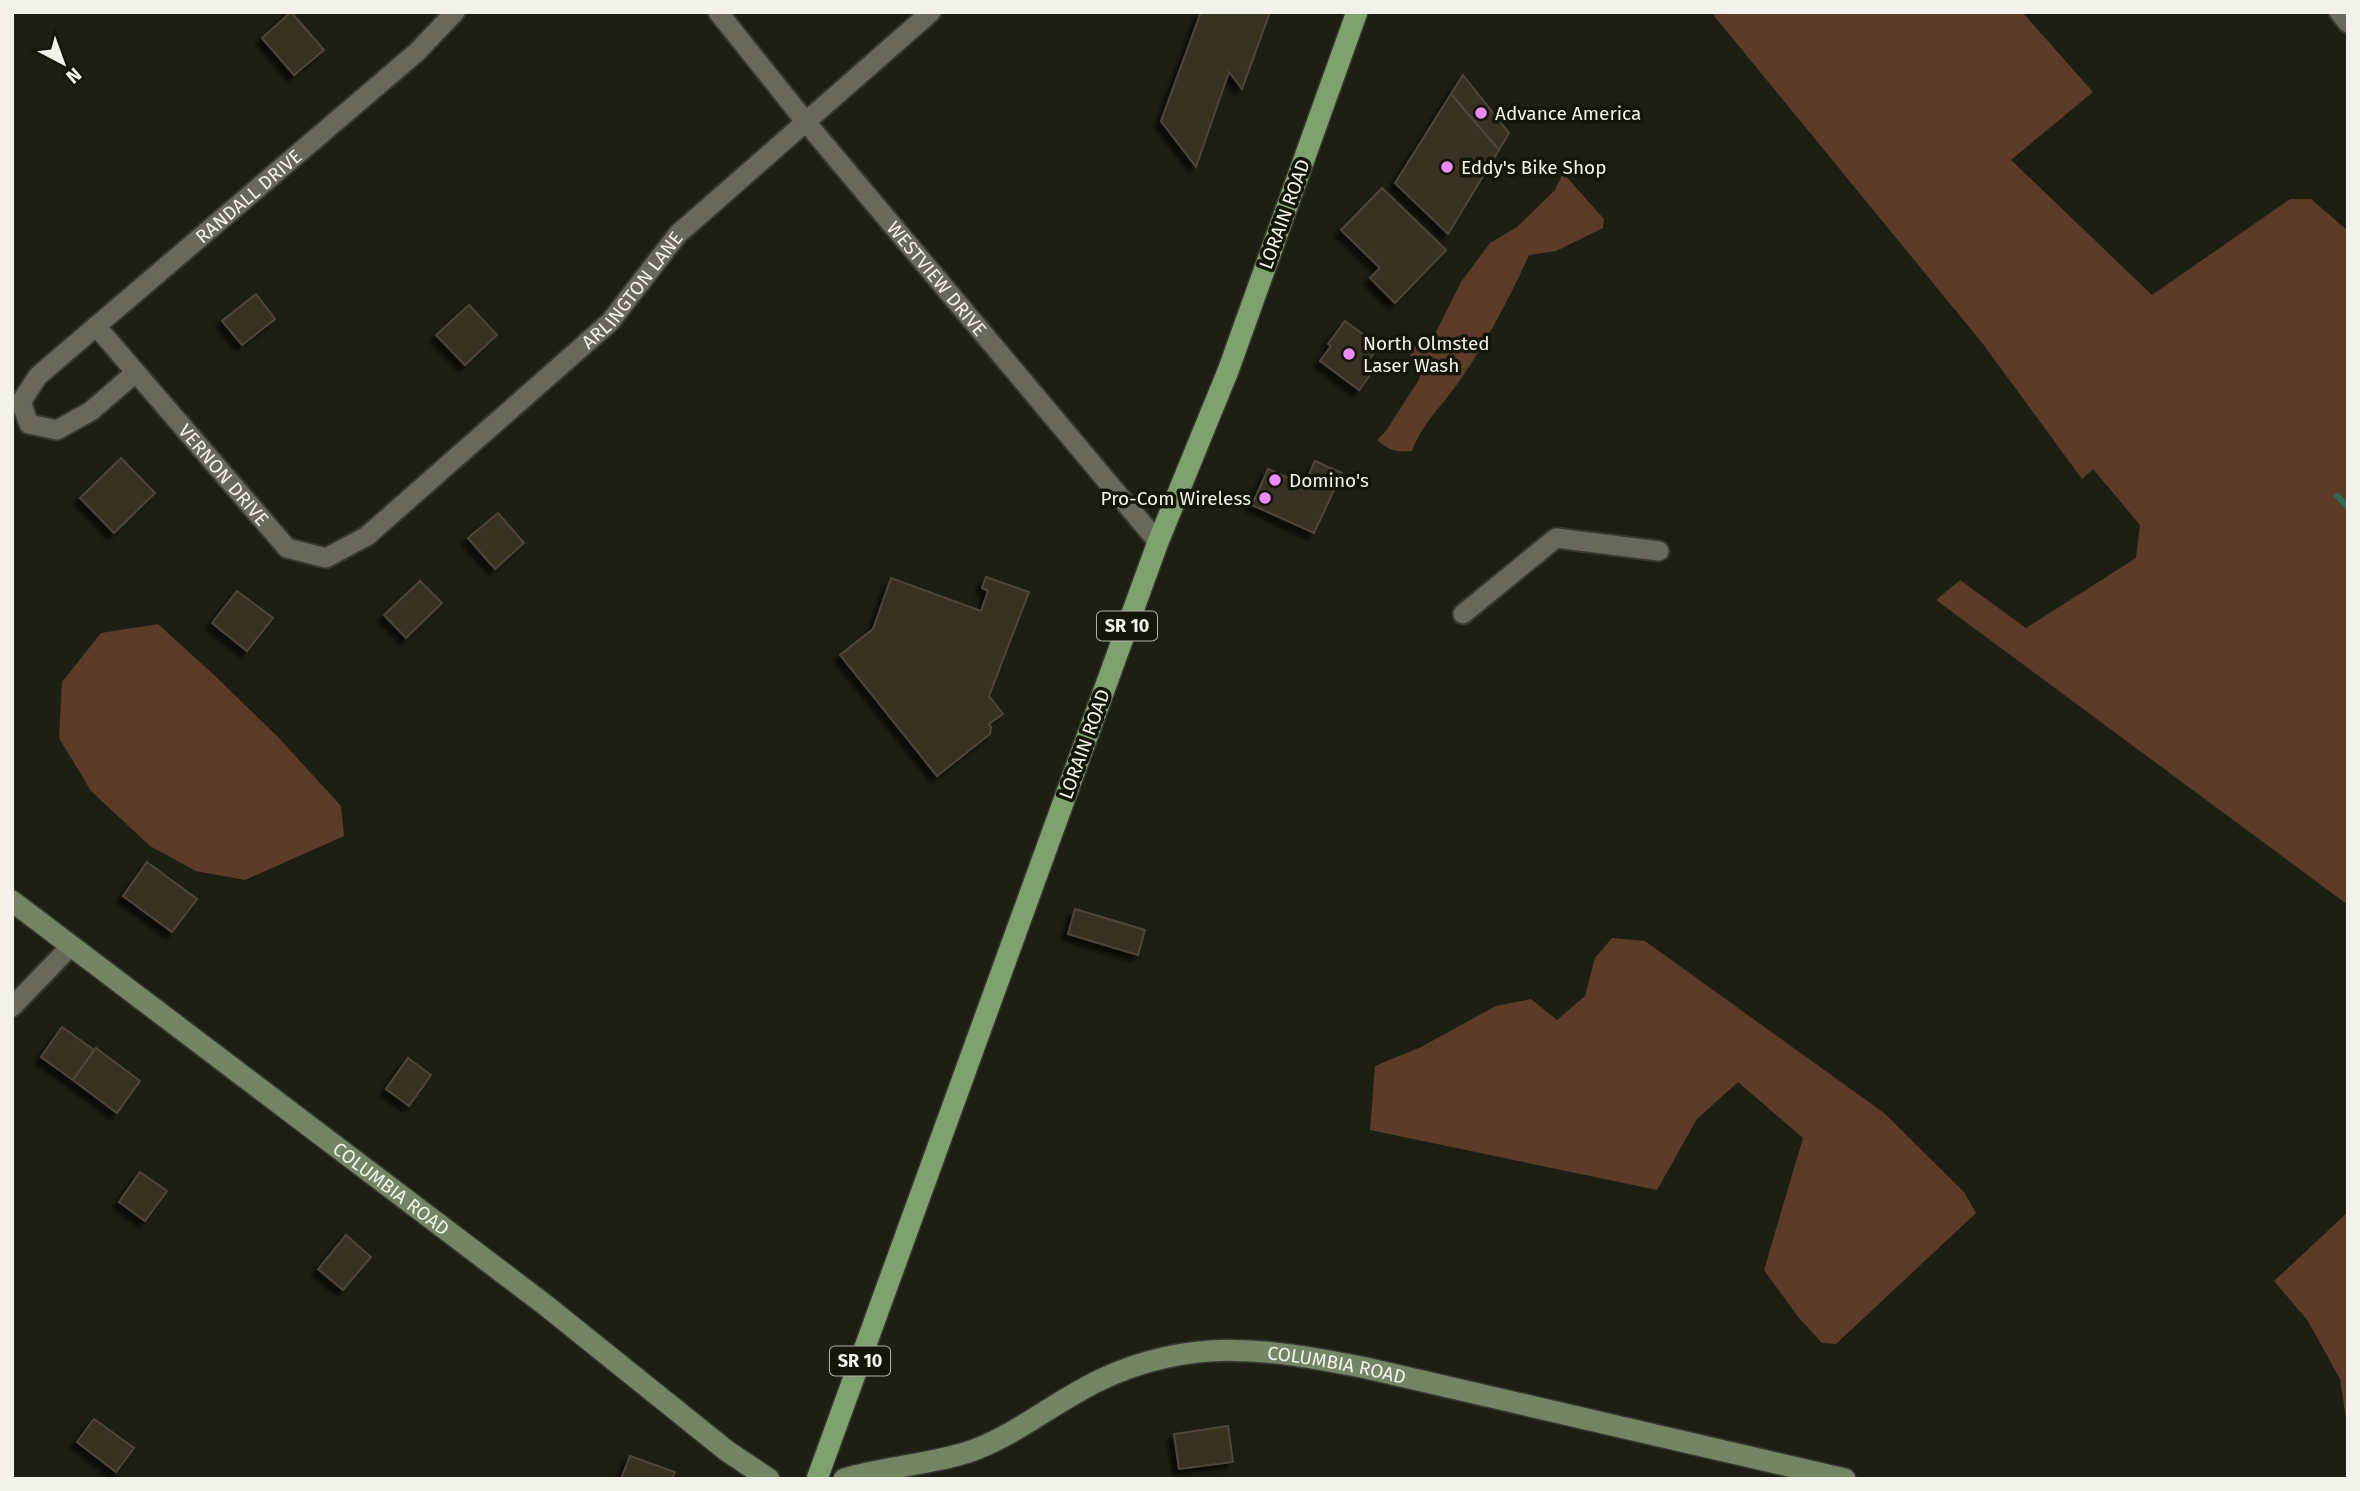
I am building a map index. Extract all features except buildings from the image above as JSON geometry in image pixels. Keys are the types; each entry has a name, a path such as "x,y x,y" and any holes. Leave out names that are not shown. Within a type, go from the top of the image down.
{"main road":[{"name":"LORAIN ROAD","path":"817,1479 1158,542 1228,371 1357,12"},
{"name":"COLUMBIA ROAD","path":"12,901 544,1304 727,1451 769,1479"},
{"name":"COLUMBIA ROAD","path":"844,1479 873,1471 939,1460 974,1450 1098,1381 1146,1362 1196,1352 1241,1349 1292,1354 1366,1368 1846,1479"}],"street":[{"name":"RANDALL DRIVE","path":"135,373 91,411 57,430 29,424 21,402 38,376 416,52 455,12"},
{"name":"WESTVIEW DRIVE","path":"718,12 804,121 1158,542"},
{"name":"ARLINGTON LANE","path":"326,558 367,536 610,323 678,234 931,12"},
{"path":"2339,12 2348,23"},
{"name":"VERNON DRIVE","path":"96,326 287,548 326,558"},
{"path":"1463,614 1556,538 1659,551"},
{"path":"12,1007 71,946"}],"shaded area":[{"path":"1711,12 2022,12 2093,92 2011,160 2152,295 2290,199 2311,199 2348,231 2348,905 1936,600 1960,580 2026,628 2136,558 2140,525 2093,469 2082,479 1983,344"},
{"path":"1563,173 1604,219 1603,228 1556,251 1529,255 1480,349 1427,423 1412,451 1389,449 1377,440 1386,431 1420,378 1418,367 1407,350 1433,338 1461,282 1490,243 1517,227 1555,190"},
{"path":"158,624 278,737 341,806 344,836 245,880 196,871 150,846 91,791 59,738 62,682 101,633"},
{"path":"1612,938 1645,941 1884,1113 1964,1192 1976,1213 1836,1344 1822,1343 1799,1318 1764,1270 1803,1138 1738,1082 1697,1119 1657,1190 1370,1130 1375,1066 1421,1047 1496,1006 1531,999 1557,1020 1585,996 1595,958"},
{"path":"2348,1212 2348,1432 2340,1379 2308,1321 2274,1281"}],"waterway":[{"path":"2337,496 2348,507"}],"place":[{"name":"Advance America","path":"1481,113"},
{"name":"Eddy's Bike Shop","path":"1447,167"},
{"name":"North Olmsted Laser Wash","path":"1349,354"},
{"name":"Domino's","path":"1275,480"},
{"name":"Pro-Com Wireless","path":"1265,498"}]}
